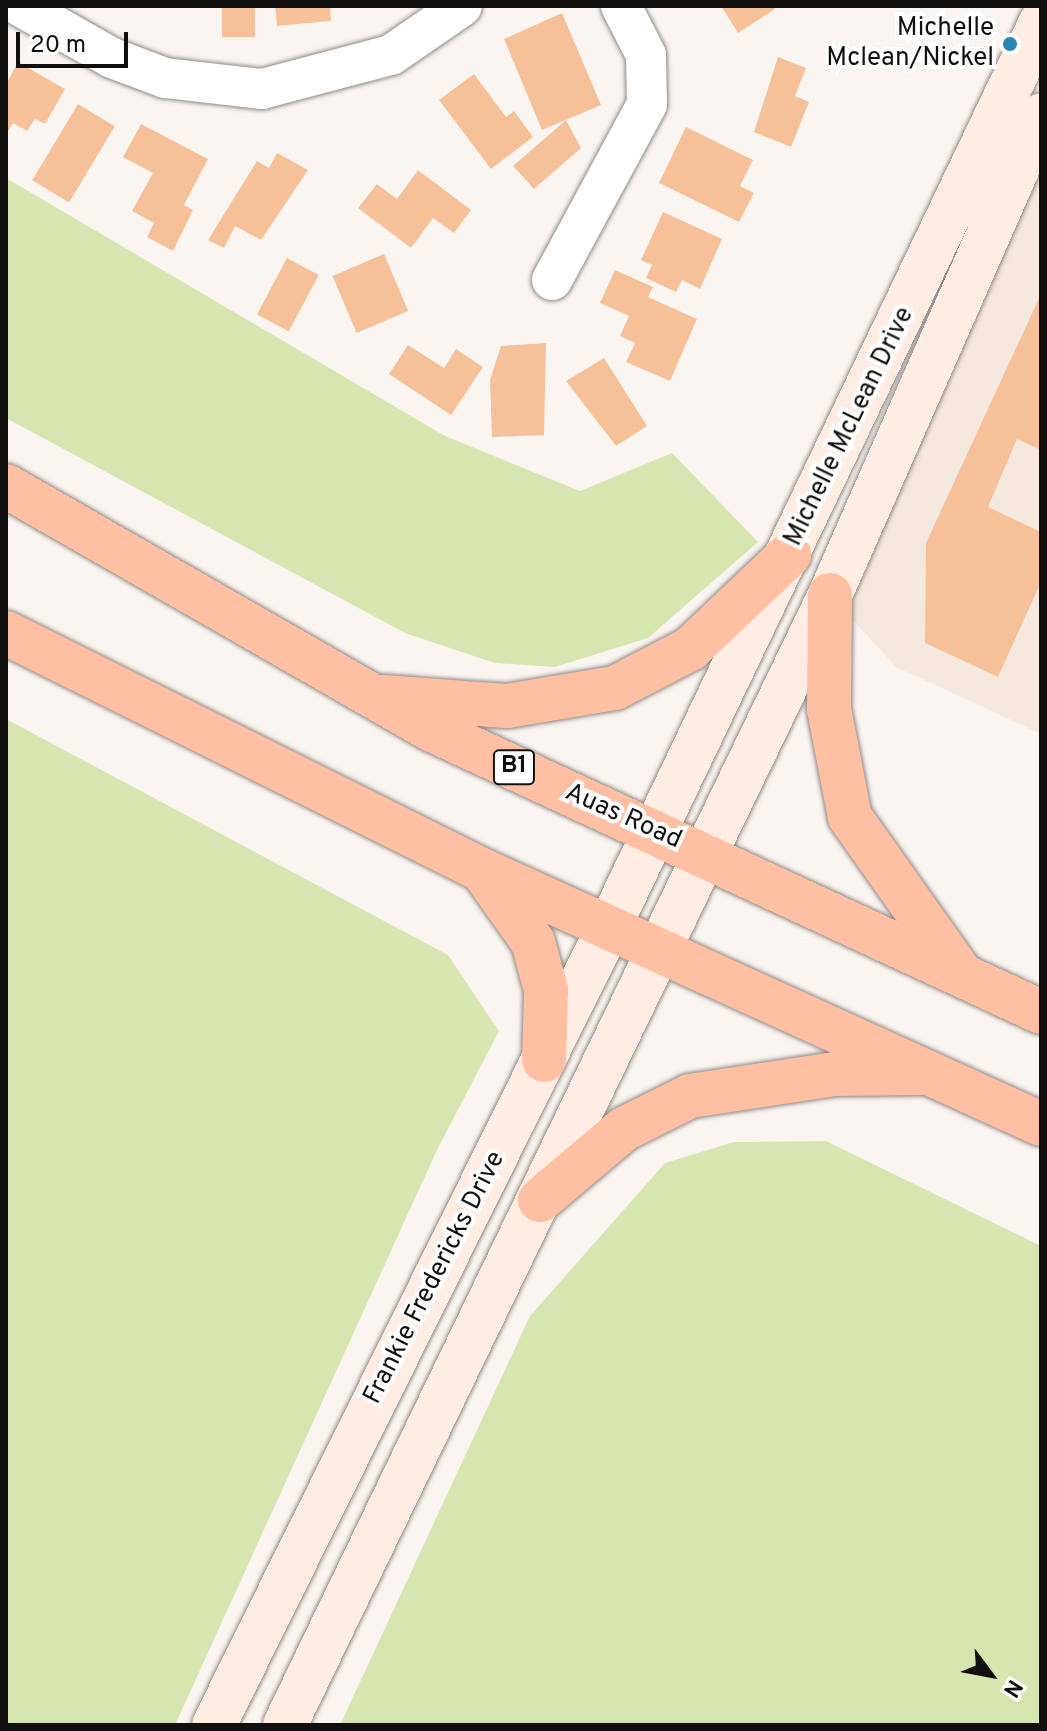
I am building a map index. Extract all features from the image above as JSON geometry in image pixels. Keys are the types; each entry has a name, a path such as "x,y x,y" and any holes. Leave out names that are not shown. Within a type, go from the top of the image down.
{"highway":[{"name":"Auas Road","path":"6,486 373,696 1041,1012"},
{"path":"373,696 507,706 615,688 690,649 789,555"},
{"path":"830,595 829,709 850,817 962,975"},
{"path":"6,633 482,870 661,948 1041,1124"},
{"path":"482,870 533,942 546,990 544,1060"},
{"path":"540,1200 624,1129 690,1096 836,1074 932,1072"}],"main road":[{"name":"Michelle McLean Drive","path":"655,831 1041,22"},
{"name":"Michelle McLean Drive","path":"705,854 830,595 1041,115"},
{"name":"Frankie Fredericks Drive","path":"214,1725 655,831"},
{"path":"285,1725 705,854"}],"street":[{"path":"20,6 112,58 165,78 262,89 324,78 391,55 462,6"},
{"path":"552,280 647,104 646,55 621,6"}],"shaded area":[{"path":"1041,119 1041,734 896,667 830,595"}],"green space":[{"path":"6,178 445,436 580,491 672,453 758,542 648,638 555,667 495,663 405,633 6,418"},
{"path":"6,719 448,955 499,1031 437,1150 175,1725 6,1725"},
{"path":"826,1141 1041,1246 1041,1725 340,1725 530,1316 665,1163 734,1142"}],"building":[{"path":"222,6 255,6 255,37 222,37"},
{"path":"275,6 330,6 331,21 277,26"},
{"path":"721,6 773,6 775,9 738,33"},
{"path":"562,13 601,105 542,130 504,39"},
{"path":"778,57 806,68 795,96 809,102 791,147 754,132"},
{"path":"18,62 65,89 45,124 35,119 27,131 13,123 6,135 6,84"},
{"path":"474,74 506,117 514,111 533,137 491,169 439,100"},
{"path":"78,104 115,126 69,202 32,180"},
{"path":"566,120 581,148 534,189 513,166"},
{"path":"141,124 208,159 184,205 193,210 173,251 147,237 154,223 132,211 153,173 123,157"},
{"path":"686,127 753,160 740,186 754,193 739,222 659,183"},
{"path":"277,153 308,170 261,240 235,226 224,248 208,240 257,161 269,168"},
{"path":"418,170 471,210 454,233 433,218 411,248 358,208 377,184 397,199"},
{"path":"663,212 722,239 700,289 682,280 676,292 646,278 652,265 641,260"},
{"path":"384,254 408,311 357,333 332,276"},
{"path":"287,258 319,275 289,331 257,315"},
{"path":"615,270 653,287 648,297 697,319 670,381 626,362 635,343 620,336 629,316 600,303"},
{"path":"1041,294 1041,450 1017,439 988,507 1041,532 1041,582 998,677 925,643 926,543"},
{"path":"546,343 544,435 492,437 490,380 501,346"},
{"path":"408,345 444,368 456,349 483,367 451,415 389,374"},
{"path":"604,358 647,426 616,446 566,381"}],"place":[{"name":"Michelle Mclean/Nickel","path":"1010,44"}]}
